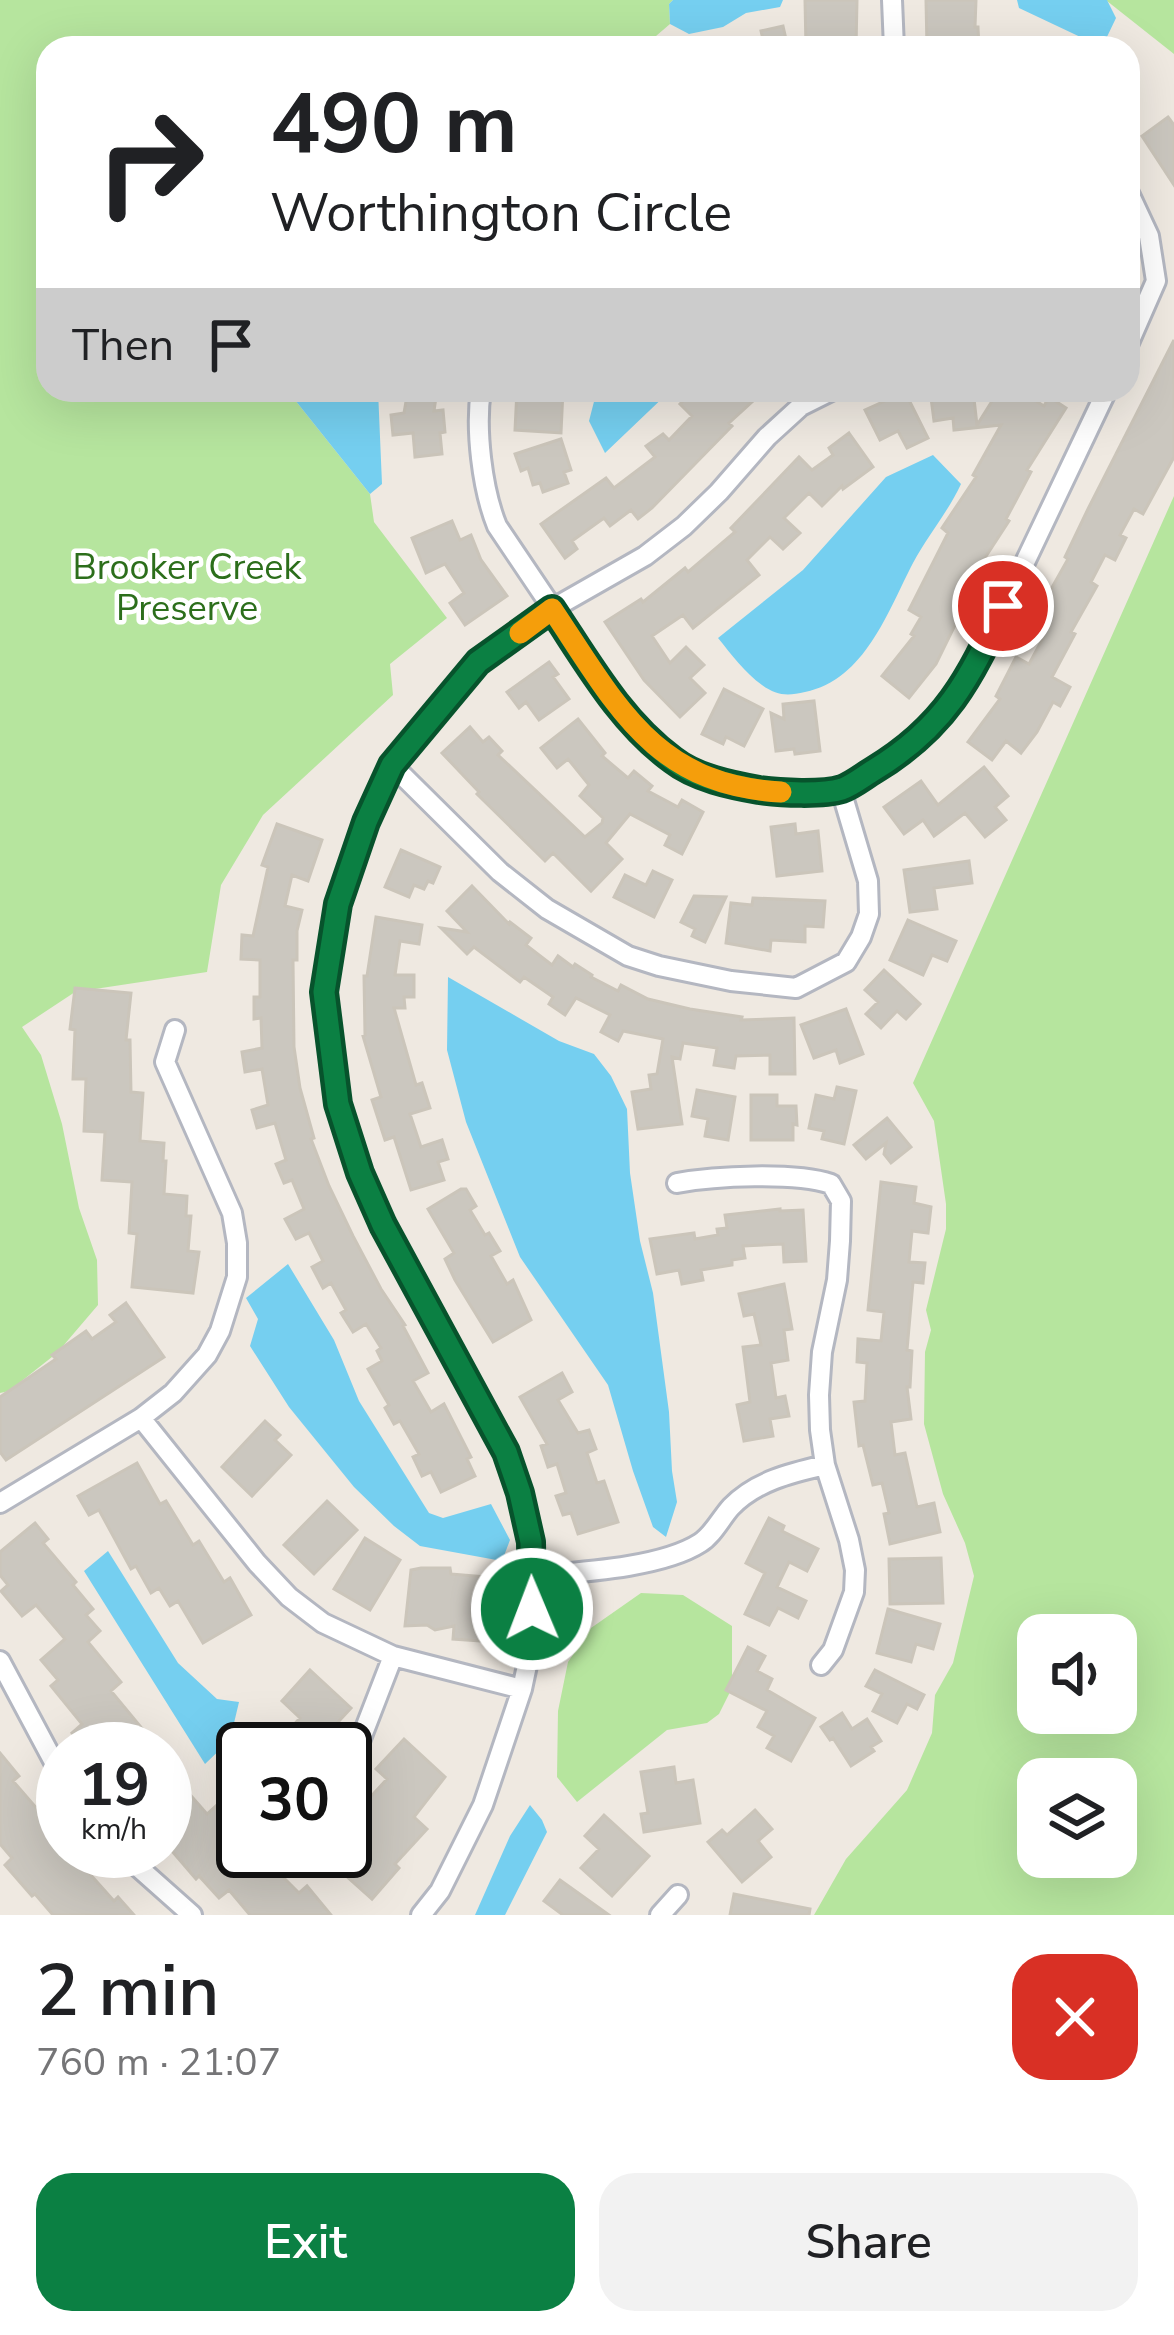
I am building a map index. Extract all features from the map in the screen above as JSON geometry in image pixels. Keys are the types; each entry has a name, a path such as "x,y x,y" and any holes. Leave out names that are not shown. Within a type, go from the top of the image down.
{"street":[{"path":"892,0 894,36"},
{"path":"1140,217 1149,236 1156,281 1140,318"},
{"path":"479,402 487,502 496,526 629,722 676,764 727,784 776,792 841,790 896,757 935,723 976,665 1102,402"},
{"path":"421,1915 440,1892 483,1805 522,1689 532,1642 533,1576 527,1519 506,1452 383,1225 338,1104 324,992 338,904 392,765 478,662 552,609 645,556 707,503 767,437 809,402"},
{"path":"392,765 500,872 547,909 628,956 731,981 796,988 846,962 869,914 868,881 841,790"},
{"path":"0,1504 141,1418 207,1355 220,1331 237,1277 237,1243 232,1213 165,1062 176,1030"},
{"path":"677,1183 702,1178 808,1178 826,1182 841,1202 837,1280 822,1352 819,1395 825,1465 855,1570 854,1592 833,1650 820,1665"},
{"path":"141,1418 257,1563 289,1597 323,1623 393,1656 522,1689"},
{"path":"533,1576 608,1569 693,1546 704,1541 751,1490 785,1474 825,1465"},
{"path":"367,1722 393,1656"},
{"path":"0,1660 36,1728"},
{"path":"150,1878 192,1915"},
{"path":"660,1915 678,1895"}],"green space":[{"name":"Brooker Creek Preserve","path":"0,0 673,0 670,24 656,36 36,36 36,402 297,402 370,494 374,522 447,618 390,664 393,695 263,815 221,885 207,972 75,992 22,1027 41,1055 62,1124 79,1208 97,1260 98,1305 57,1353 0,1393"},
{"path":"1174,0 1174,54 1107,1"},
{"path":"1174,496 1174,1915 814,1915 846,1859 907,1790 932,1733 935,1695 953,1663 974,1576 943,1494 924,1424 925,1352 931,1330 926,1310 946,1229 934,1121 913,1083"},
{"path":"641,1593 683,1595 732,1626 732,1688 719,1714 707,1723 667,1730 577,1802 557,1777 558,1711 568,1662 591,1628"}],"water":[{"path":"673,0 783,0 780,7 746,13 723,27 689,34 670,24"},
{"path":"1017,0 1107,0 1116,18 1107,36 1078,36 1019,8"},
{"path":"297,402 379,402 382,484 370,494"},
{"path":"594,402 658,402 605,453 589,421"},
{"path":"933,455 961,484 859,659 826,685 805,692 788,694 762,685 718,638 803,570 886,477"},
{"path":"448,977 559,1041 594,1054 627,1109 630,1173 669,1412 677,1502 666,1537 653,1527 608,1385 520,1257 466,1122 447,1050"},
{"path":"288,1264 334,1340 359,1401 429,1513 443,1518 491,1504 510,1540 502,1561 420,1546 354,1487 289,1407 250,1346 258,1319 246,1298"},
{"path":"108,1551 178,1663 217,1699 239,1702 234,1722 216,1722 216,1753 205,1764 192,1743 192,1722 179,1722 84,1571"},
{"path":"530,1805 547,1832 505,1915 475,1915 510,1836"}],"building":[{"path":"805,0 857,0 856,36 806,36"},
{"path":"926,0 976,0 978,36 927,36"},
{"path":"783,26 785,36 762,36 761,31"},
{"path":"1168,117 1174,125 1174,185 1142,136"},
{"path":"1174,340 1174,457 1143,514 1134,509 1120,535 1126,538 1115,560 1105,555 1091,582 1097,586 1052,677 1070,687 1060,706 1053,702 1021,753 1006,741 992,760 968,742 1000,699 996,696 1016,657 1029,664 1042,640 1027,632 1068,559 1088,509"},
{"path":"406,402 435,402 434,411 443,410 442,454 415,457 413,433 393,435 391,415 404,413"},
{"path":"516,402 562,402 561,433 515,430"},
{"path":"752,402 652,508 638,519 631,510 610,526 604,518 572,541 577,549 565,558 541,524 606,478 614,488 655,457 646,446 663,434 669,440 692,416 680,404"},
{"path":"883,402 910,402 928,438 907,448 898,431 880,440 865,410"},
{"path":"932,402 974,402 977,425 991,402 1044,406 1057,402 1066,408 1027,470 1031,472 1009,521 981,564 936,664 909,698 882,676 914,636 921,617 909,610 948,533 942,528 976,477 1001,425 954,430 953,418 934,421"},
{"path":"849,433 873,467 842,486 822,506 809,493 784,518 800,533 783,549 770,537 747,560 759,575 693,628 683,615 652,636 670,663 686,647 704,665 690,678 705,693 680,717 644,680 605,622 643,602 685,568 688,572 735,532 731,528 799,457 812,470 833,455 829,448"},
{"path":"561,439 571,470 564,472 568,483 543,492 540,483 533,485 528,468 521,471 515,454"},
{"path":"452,521 460,540 471,535 481,560 507,596 465,625 450,603 464,593 445,564 426,573 412,538"},
{"path":"549,662 558,674 553,677 569,699 539,720 526,702 519,708 507,692"},
{"path":"724,689 763,709 744,746 726,737 723,744 702,734"},
{"path":"814,701 820,751 776,751 771,713 784,719 783,704"},
{"path":"578,719 605,753 602,756 628,778 634,771 652,786 648,791 678,807 682,800 703,812 682,854 665,845 670,835 630,814 606,843 622,859 591,891 553,853 545,861 442,753 470,727 483,742 489,737 502,751 498,755 585,837 603,818 580,796 589,785 568,759 557,768 541,748"},
{"path":"984,767 1008,796 995,807 1006,820 985,837 965,813 934,836 923,820 904,834 884,807 921,781 938,805"},
{"path":"277,824 322,840 308,881 292,875 285,906 302,910 297,960 293,960 294,1047 311,1139 353,1236 428,1373 413,1381 431,1412 444,1404 471,1457 467,1459 475,1476 441,1492 431,1472 422,1476 413,1457 419,1454 400,1421 394,1424 368,1369 382,1361 377,1351 381,1348 366,1324 353,1332 331,1283 323,1288 312,1267 323,1261 309,1233 296,1239 285,1219 304,1209 292,1180 284,1183 276,1164 286,1160 275,1123 257,1128 252,1110 268,1105 262,1069 245,1072 242,1052 262,1048 261,1018 254,1019 254,997 260,997 260,960 241,959 242,935 253,936 268,867 262,865"},
{"path":"795,824 796,834 818,831 822,871 777,876 771,827"},
{"path":"401,850 440,867 433,883 428,881 424,889 414,885 409,897 385,887"},
{"path":"969,861 972,883 934,888 937,909 910,912 904,870"},
{"path":"653,871 672,880 654,917 614,897 625,875 646,885"},
{"path":"472,886 509,924 531,938 526,945 552,965 558,956 618,991 621,985 648,999 690,1009 741,1020 794,1018 795,1074 770,1074 770,1055 736,1056 734,1068 714,1065 717,1048 683,1043 680,1059 672,1057 682,1124 638,1129 632,1092 651,1089 649,1075 657,1074 663,1039 623,1031 618,1041 601,1032 610,1015 576,998 565,1015 549,1004 553,997 524,977 520,982 474,947 467,954 441,928 467,932 447,911"},
{"path":"694,896 726,897 705,942 692,936 695,929 681,922"},
{"path":"753,898 825,901 823,927 805,926 805,942 771,940 770,951 726,943 731,903 752,905"},
{"path":"376,917 422,925 419,944 400,941 395,975 414,975 414,997 404,997 405,1008 394,1008 416,1085 422,1083 430,1108 410,1114 421,1147 442,1140 448,1159 438,1162 444,1180 411,1190 394,1137 385,1140 372,1100 381,1097 363,1036 364,976"},
{"path":"908,920 956,941 947,961 932,955 923,975 890,960"},
{"path":"884,970 920,1004 906,1019 897,1011 881,1028 866,1014 878,1002 865,990"},
{"path":"75,988 131,993 126,1040 130,1040 131,1092 143,1093 140,1141 164,1143 164,1194 187,1196 186,1216 191,1216 188,1251 199,1252 193,1293 132,1287 137,1234 129,1233 132,1182 102,1180 105,1132 84,1131 86,1079 73,1079 75,1030 70,1029"},
{"path":"846,1009 863,1054 840,1063 836,1050 814,1058 801,1025"},
{"path":"837,1087 856,1091 844,1144 822,1139 824,1131 809,1128 816,1095 834,1099"},
{"path":"697,1090 735,1097 728,1140 705,1136 708,1119 692,1116"},
{"path":"751,1095 777,1095 777,1106 796,1106 793,1140 751,1140"},
{"path":"887,1118 911,1147 891,1163 884,1154 886,1143 866,1159 854,1145"},
{"path":"881,1182 916,1187 914,1203 931,1207 928,1233 912,1231 909,1262 925,1263 923,1283 913,1282 907,1350 912,1351 907,1387 911,1419 891,1422 895,1455 905,1453 917,1507 934,1503 940,1532 890,1544 882,1483 873,1485 863,1445 859,1446 854,1402 865,1401 867,1363 857,1362 858,1339 881,1341 884,1312 868,1310"},
{"path":"466,1189 476,1206 470,1210 500,1251 491,1256 507,1284 513,1280 531,1320 493,1342 455,1280 445,1259 454,1253 428,1209"},
{"path":"803,1210 806,1261 784,1262 783,1244 743,1246 745,1258 701,1270 703,1280 682,1284 679,1270 657,1274 650,1239 718,1235 717,1229 727,1228 725,1215"},
{"path":"784,1284 792,1329 784,1330 788,1360 771,1363 776,1398 785,1396 789,1416 770,1419 773,1436 744,1441 737,1405 750,1402 743,1347 761,1345 754,1314 744,1316 739,1294"},
{"path":"126,1303 164,1357 6,1460 0,1452 0,1397 56,1359 52,1355 86,1331 92,1339 116,1322 110,1315"},
{"path":"562,1373 572,1392 558,1400 578,1433 589,1430 596,1449 587,1453 597,1483 604,1481 618,1522 578,1534 571,1513 563,1515 556,1496 566,1493 557,1464 548,1467 541,1446 547,1444 520,1397"},
{"path":"265,1421 291,1455 252,1496 222,1467"},
{"path":"137,1463 160,1504 166,1501 193,1545 199,1541 224,1582 230,1578 251,1615 203,1643 178,1601 170,1606 159,1588 151,1593 136,1566 131,1569 99,1510 89,1515 78,1496"},
{"path":"327,1501 357,1530 314,1574 284,1545"},
{"path":"769,1518 784,1526 782,1531 818,1549 807,1571 789,1562 777,1587 806,1601 798,1618 778,1608 769,1625 745,1614 765,1573 746,1563"},
{"path":"35,1523 48,1539 43,1543 93,1609 86,1615 100,1631 88,1642 121,1682 111,1691 137,1722 80,1722 51,1686 58,1680 41,1660 65,1639 36,1605 22,1616 1,1591 8,1585 0,1575 0,1552"},
{"path":"365,1538 400,1560 370,1610 334,1589"},
{"path":"941,1558 943,1603 890,1604 889,1559"},
{"path":"450,1568 451,1574 500,1578 494,1642 453,1639 454,1626 435,1630 427,1625 405,1626 411,1570"},
{"path":"888,1609 940,1624 933,1649 916,1644 911,1662 877,1653"},
{"path":"748,1647 765,1656 757,1671 772,1679 767,1690 815,1718 791,1761 767,1748 774,1736 758,1727 767,1711 726,1690"},
{"path":"310,1670 351,1708 338,1722 296,1722 300,1718 282,1701"},
{"path":"875,1670 924,1695 917,1709 907,1704 897,1723 873,1711 882,1694 866,1686"},
{"path":"842,1713 852,1729 867,1719 881,1741 851,1766 821,1727"},
{"path":"404,1739 445,1777 414,1817 427,1829 372,1899 348,1878 372,1878 372,1795 387,1779 376,1769"},
{"path":"0,1753 19,1776 13,1781 36,1808 36,1878 93,1878 134,1915 53,1915 5,1865 12,1858 0,1844"},
{"path":"674,1767 676,1783 693,1780 700,1823 644,1832 641,1814 648,1813 641,1772"},
{"path":"192,1797 207,1814 216,1806 216,1878 284,1878 299,1893 307,1886 331,1915 250,1915 229,1890 219,1898 199,1876 196,1879 192,1874"},
{"path":"755,1810 772,1829 758,1841 771,1857 742,1882 708,1842 722,1830 727,1835"},
{"path":"604,1815 649,1856 612,1896 581,1868 599,1849 585,1836"},
{"path":"560,1880 609,1915 563,1915 544,1901"},
{"path":"734,1894 810,1909 809,1915 730,1915"}],"slow traffic":[{"path":"520,633 552,609 629,722 676,764 727,784 781,792"}],"route":[{"path":"532,1609 531,1542 506,1452 383,1225 338,1104 324,992 338,904 392,765 478,662 552,609 629,722 676,764 727,784 776,792 841,790 896,757 935,723 961,691 1003,606"}]}
